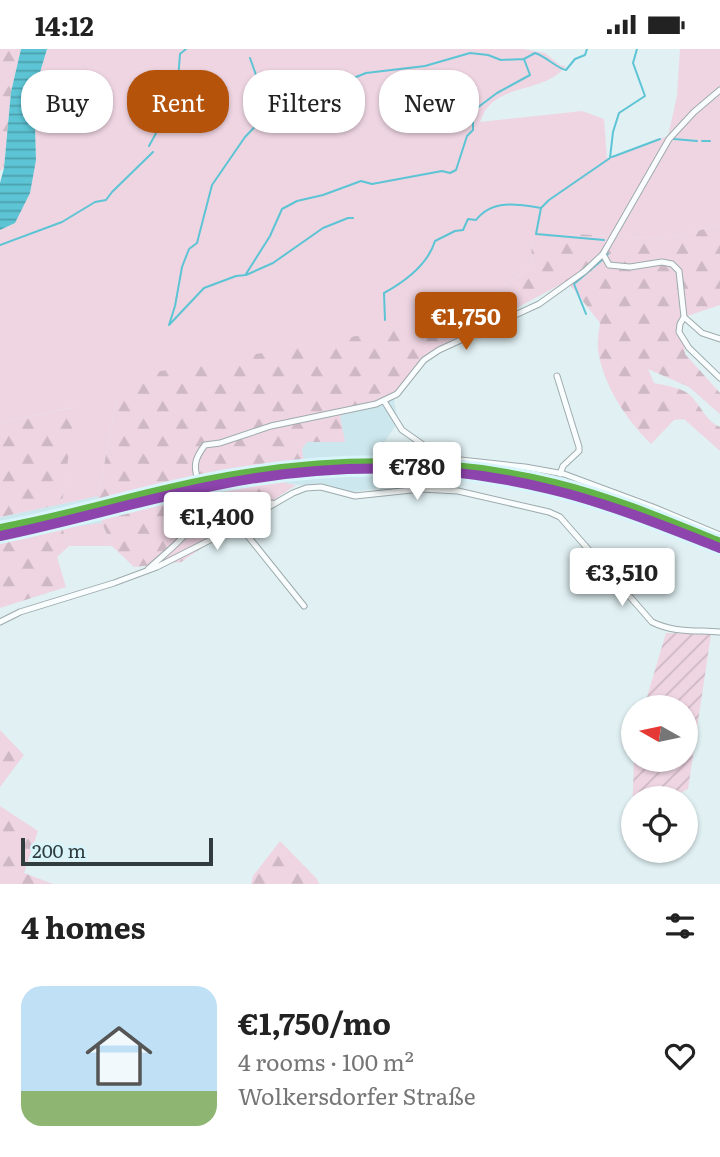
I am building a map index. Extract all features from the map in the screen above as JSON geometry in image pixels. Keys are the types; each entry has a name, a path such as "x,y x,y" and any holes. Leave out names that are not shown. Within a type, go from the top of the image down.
{"street":[{"path":"199,483 194,470 195,457 205,445 271,426 384,401 397,394 424,361 439,350 539,304 584,271 603,254 669,139 694,112 720,90"},
{"path":"603,254 608,265 630,267 662,262 672,264 679,271 684,317 679,333 689,348 720,378"},
{"path":"684,317 702,333 719,338"},
{"path":"557,376 579,447 579,451 563,466 560,474"},
{"path":"384,401 402,431 442,458 525,467 560,474 609,490 720,535"},
{"path":"0,622 20,612 157,567 239,525 293,493 315,486 355,496 400,490 464,492 549,512 559,517 652,622 666,629 720,632"},
{"path":"148,569 184,536 202,510 205,500 216,513 222,514 275,503"},
{"path":"239,525 304,606"}],"shaded area":[{"path":"393,394 398,422 374,457 437,458 417,481 355,492 285,483 285,463 304,462 302,449 307,442 345,442 339,416"},
{"path":"98,496 102,523 0,541 0,517"}],"green space":[{"path":"0,49 21,49 11,92 4,168 0,171"},
{"path":"47,49 523,49 545,53 560,65 566,66 549,80 496,100 480,122 582,111 604,119 607,158 668,136 677,96 680,49 720,49 720,225 666,239 576,234 531,239 532,266 470,311 117,399 98,496 62,504 74,407 0,423 0,230 15,223 36,160 35,133 113,133 113,70 41,70"},
{"path":"720,225 720,305 681,318 685,354 720,393 720,414 689,387 648,369 654,383 684,391 696,401 708,418 720,427 720,451 684,419 674,420 651,444 642,434 617,401 605,376 598,350 600,323 567,281 428,356 393,394 340,416 345,442 307,442 302,449 304,462 285,464 285,483 296,485 181,562 134,567 112,546 102,523 98,496 117,399 134,376 395,329 470,311 532,266 531,238 576,234 666,239"},
{"path":"75,407 62,504 0,517 0,423"},
{"path":"102,523 112,546 69,546 62,528"},
{"path":"62,528 69,546 57,557 66,587 0,608 0,541"},
{"path":"666,633 711,634 698,722 698,695 648,695"},
{"path":"0,730 24,755 0,787"},
{"path":"634,772 691,772 688,786 633,786"},
{"path":"0,806 38,831 24,873 53,884 0,884"},
{"path":"280,841 319,884 251,884 253,876"}],"water":[{"path":"21,49 47,49 41,70 21,70 21,133 35,133 36,160 30,193 15,223 0,230 0,183 4,168 11,92"}],"waterway":[{"path":"179,70 180,54 186,49"},
{"path":"246,274 270,236 282,209 297,201 361,181 372,184 456,170 467,136 473,130 473,111 497,93 530,75 524,59 535,53 566,70 575,59 585,55 587,49"},
{"path":"604,240 536,234 541,208 610,158 613,132 619,113 645,96 633,63 637,49"},
{"path":"353,218 323,228 273,263 204,288 169,325 182,267 189,249 197,243 212,185 245,137 269,112 366,73 425,66 470,53 501,60 524,59"},
{"path":"250,58 254,70"},
{"path":"149,146 156,133"},
{"path":"612,157 660,139"},
{"path":"674,139 697,141"},
{"path":"702,141 710,141"},
{"path":"0,245 62,222 95,202 106,200 153,152"},
{"path":"385,320 384,293 414,271 427,257 435,241 463,230 468,219 476,220 482,213 498,206 541,208"},
{"path":"586,314 574,284 602,260"}],"tunnel":[{"path":"199,483 205,500"}],"transit line":[{"path":"0,529 228,477 310,466 392,464 474,469 555,484 618,503 720,543"},
{"path":"0,536 190,491 258,478 341,469 383,469 467,474 549,489 614,508 720,548"}]}
